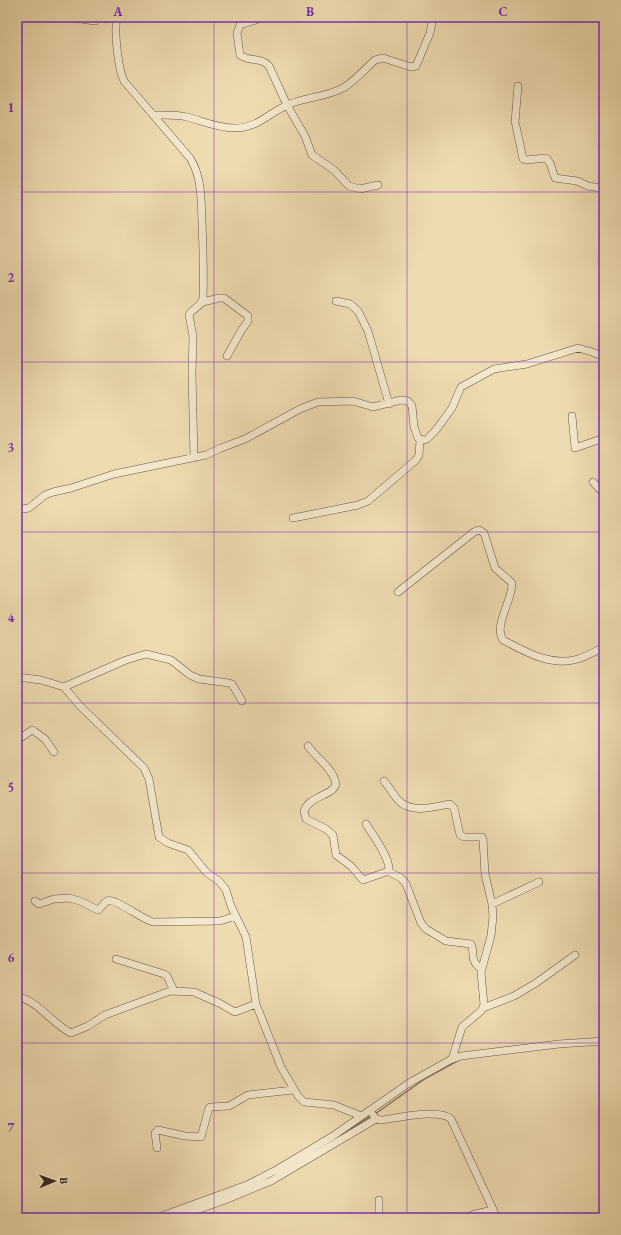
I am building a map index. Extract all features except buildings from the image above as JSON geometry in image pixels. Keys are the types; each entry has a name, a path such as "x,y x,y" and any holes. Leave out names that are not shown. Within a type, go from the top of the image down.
{"street":[{"path":"67,17 95,21"},
{"path":"117,17 116,28 120,69 124,82 190,158 198,178 204,254 203,302"},
{"path":"265,17 240,25 237,33 240,55 244,58 266,63 305,136 312,155 316,159 334,170 349,186 360,189 378,185"},
{"path":"153,115 183,116 222,127 243,128 252,126 296,101 327,94 342,88 379,58 411,67 416,66 430,33 434,17"},
{"path":"518,86 516,124 523,159 546,158 550,163 555,178 577,181 588,186 601,188 604,190"},
{"path":"194,458 192,373 194,336 189,315 190,312 203,302 224,298 248,316 248,322 226,356"},
{"path":"336,300 350,304 358,311 368,331 389,404"},
{"path":"420,440 427,439 436,430 452,408 461,387 494,369 527,364 578,348 604,357"},
{"path":"17,510 29,508 49,493 114,474 194,458 245,439 300,409 318,402 353,401 373,407 405,400 410,403 415,430 420,440 419,455 416,460 368,501 358,505 294,518"},
{"path":"572,416 575,448 604,438"},
{"path":"593,482 604,494"},
{"path":"398,592 474,532 479,530 484,533 495,568 512,582 512,593 504,613 500,632 503,640 526,652 543,658 560,661 579,658 604,647"},
{"path":"64,687 126,660 146,654 171,660 199,679 232,684 242,701"},
{"path":"17,677 42,680 64,687 80,706 144,768 149,779 159,837 168,843 188,850 207,873 223,885 247,942 256,1004 281,1067 293,1090 298,1096 304,1102 329,1104 361,1116 372,1115 381,1120 425,1114 448,1116 454,1125 497,1218"},
{"path":"17,738 22,737 34,730 45,739 54,752"},
{"path":"308,746 317,757 325,763 336,780 336,784 333,789 309,802 304,811 306,819 330,831 335,840 336,855 349,864 363,880 389,872 401,878 406,884 421,923 426,929 446,941 471,944 473,960 481,969"},
{"path":"384,781 399,801 409,807 424,808 450,804 454,808 460,835 464,837 482,837 483,839 485,874 492,904 493,916 491,936 481,969 484,1002 483,1008"},
{"path":"366,824 382,851 389,867 389,872"},
{"path":"492,904 539,882"},
{"path":"35,901 39,904 54,899 75,899 98,910 106,901 111,901 130,910 142,918 153,922 220,921 236,916"},
{"path":"452,1058 462,1027 483,1008 514,996 536,983 575,955"},
{"path":"116,959 164,974 167,976 174,991"},
{"path":"17,997 23,998 35,1006 71,1033 88,1026 105,1015 174,991 194,992 235,1012 256,1004"},
{"path":"174,1218 225,1200 271,1181 372,1115 409,1083 452,1058 559,1044 604,1041"},
{"path":"157,1148 155,1133 158,1130 185,1136 201,1137 210,1107 229,1106 248,1095 293,1090"},
{"path":"156,1218 261,1178 332,1136 361,1116"},
{"path":"379,1218 380,1200"},
{"path":"465,1218 493,1210"}],"waterway":[{"path":"375,1114 426,1078 459,1060"},
{"path":"337,1137 371,1116"}]}
